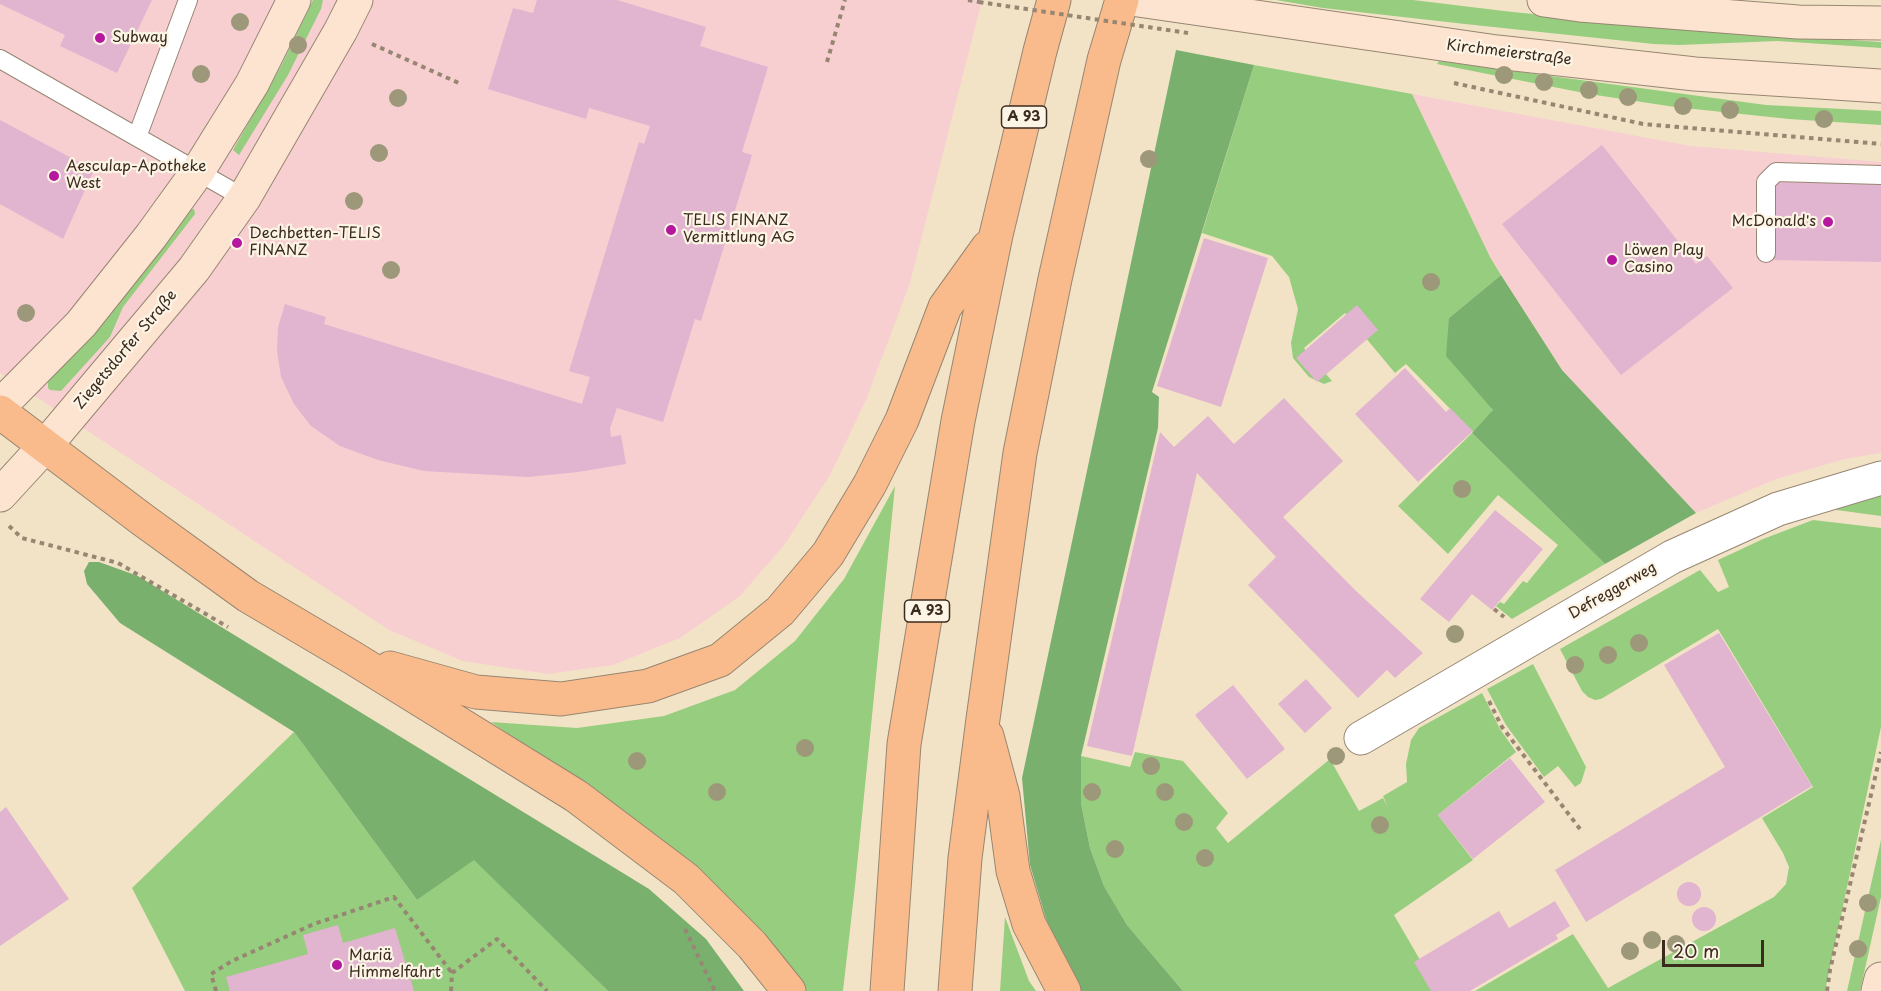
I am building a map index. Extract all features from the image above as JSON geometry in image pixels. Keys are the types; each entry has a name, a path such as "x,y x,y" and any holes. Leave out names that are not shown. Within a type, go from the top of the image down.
{"highway":[{"name":"A 93","path":"887,991 904,744 958,421 996,235 1054,0"},
{"path":"954,991 965,858 1020,453 1055,279 1104,60 1122,0"},
{"path":"353,658 476,693 561,699 648,686 720,660 780,611 828,554 870,484 902,420 945,308 996,235"},
{"path":"0,412 248,596 576,796 686,879 752,945 789,991"},
{"path":"983,719 1003,796 1013,871 1029,924 1064,991"}],"main road":[{"path":"0,406 81,324 198,171 252,84 294,0"},
{"name":"Ziegetsdorfer Straße","path":"4,509 46,445 194,269 244,198 356,0"},
{"name":"Kirchmeierstraße","path":"1138,0 1189,21 1695,74 1881,86"},
{"path":"1544,0 1580,5 1798,22 1881,23"},
{"path":"1878,991 1881,979"}],"street":[{"name":"Defreggerweg","path":"1361,738 1672,557 1778,509 1881,478"}],"lane":[{"path":"137,137 188,0"},
{"path":"0,59 244,198"},
{"path":"1766,253 1766,182 1776,172 1881,175"}],"path":[{"path":"827,62 845,0"},
{"path":"968,0 1189,21"},
{"path":"341,30 460,84"},
{"path":"1448,81 1643,124 1881,144"},
{"path":"4,509 22,538 117,563 232,628"},
{"path":"1485,694 1502,727 1580,829"},
{"path":"1827,991 1881,752"},
{"path":"216,991 211,974 232,961 314,924 394,897 452,973 452,991"},
{"path":"682,922 715,991"},
{"path":"452,973 497,939 547,991"}],"shaded area":[{"path":"0,0 982,0 910,283 866,400 830,475 785,544 740,596 680,638 613,665 548,674 463,661 389,630 0,373"},
{"path":"1412,94 1691,146 1881,162 1881,453 1845,459 1776,479 1696,513 1562,370 1490,257"}],"green space":[{"path":"313,0 323,0 321,9 288,75 239,155 233,150 282,64"},
{"path":"1276,0 1413,0 1675,29 1881,42 1881,48 1778,41 1654,44 1323,8"},
{"path":"1176,50 1254,65 1152,392 1159,397 1158,428 1081,756 1081,803 1090,848 1104,886 1127,925 1183,991 1079,991 1046,919 1030,865 1022,778"},
{"path":"1439,61 1766,105 1881,111 1881,125 1789,119 1675,107 1589,94 1437,64"},
{"path":"1254,65 1412,94 1490,257 1501,275 1449,318 1493,411 1473,432 1406,364 1395,373 1345,313 1304,348 1332,381 1324,384 1309,377 1293,358 1291,343 1298,309 1289,277 1272,256 1202,233"},
{"path":"189,209 194,209 195,214 123,307 110,337 61,391 50,390 48,381"},
{"path":"1501,275 1562,370 1696,513 1605,564 1472,433 1493,410 1446,356 1449,318"},
{"path":"1472,433 1605,564 1512,619 1496,606 1500,602 1504,604 1523,581 1527,583 1558,545 1498,495 1448,554 1398,506"},
{"path":"895,486 843,991 803,991 580,783 491,722 577,728 664,716 735,690 795,641 844,579"},
{"path":"1881,494 1881,516 1829,509"},
{"path":"1813,520 1881,528 1881,727 1825,991 1475,991 1573,934 1608,988 1774,897 1786,884 1789,867 1762,818 1813,787 1718,629 1601,699 1595,700 1582,691 1560,649 1700,570 1718,592 1729,587 1718,560 1763,539"},
{"path":"89,562 99,562 138,576 649,889 706,939 744,991 608,991 474,860 417,900 294,732 120,623 87,584 84,571"},
{"path":"1533,664 1586,767 1581,783 1575,787 1558,766 1544,777 1506,725 1487,689"},
{"path":"1482,693 1500,729 1516,752 1438,815 1473,860 1394,915 1438,991 1183,991 1127,925 1104,886 1090,848 1081,803 1081,756 1130,767 1135,752 1183,761 1228,813 1216,828 1228,843 1330,759 1359,811 1383,798 1388,807 1383,796 1407,782 1406,764 1411,740 1419,728"},
{"path":"294,732 417,900 474,859 608,991 185,991 132,888"},
{"path":"1881,840 1881,897 1860,991 1847,991"},
{"path":"1005,917 1029,981 1036,991 1000,991"}],"building":[{"path":"0,0 152,0 117,73 60,46 65,35 0,4"},
{"name":"TELIS FINANZ Vermittlung AG","path":"537,0 617,0 706,27 700,46 768,67 742,152 752,155 701,321 695,319 663,422 617,408 610,428 611,437 621,435 626,464 528,477 424,471 378,460 340,446 311,426 294,404 281,377 277,351 278,327 285,304 326,317 324,324 582,404 590,377 569,371 639,142 644,144 650,126 589,108 586,119 488,89 513,8 533,13"},
{"path":"0,120 94,170 63,239 0,204"},
{"name":"Löwen Play Casino","path":"1602,145 1696,264 1707,256 1733,288 1621,375 1502,224"},
{"name":"McDonald's","path":"1776,182 1881,184 1881,262 1774,260"},
{"path":"1204,238 1268,258 1221,407 1157,386"},
{"path":"1357,305 1378,330 1317,382 1296,358"},
{"path":"1405,368 1446,412 1450,408 1473,431 1418,482 1355,414"},
{"path":"1284,398 1343,461 1283,517 1355,590 1423,653 1395,678 1387,670 1358,698 1248,585 1276,557 1197,473 1132,756 1087,746 1160,432 1174,447 1208,416 1234,444"},
{"path":"1495,510 1543,549 1492,610 1472,594 1449,622 1420,599"},
{"path":"1719,633 1812,786 1586,922 1555,870 1725,767 1664,665"},
{"path":"1306,679 1332,708 1305,733 1278,704"},
{"path":"1233,685 1285,749 1247,779 1195,715"},
{"path":"1510,758 1545,802 1473,859 1438,815"},
{"path":"6,807 69,899 0,946 0,812"},
{"path":"1689,882 1698,885 1701,894 1698,903 1689,906 1680,903 1677,894 1680,885"},
{"path":"1555,901 1570,926 1556,935 1558,939 1470,991 1431,991 1414,962 1499,911 1509,928"},
{"path":"1704,907 1713,910 1716,919 1713,928 1704,931 1695,928 1692,919 1695,910"},
{"name":"Mariä Himmelfahrt","path":"338,925 343,943 395,928 414,991 230,991 226,977 308,954 303,935"}],"place":[{"name":"Subway","path":"100,38"},
{"name":"Aesculap-Apotheke West","path":"54,176"},
{"name":"McDonald's","path":"1828,222"},
{"name":"TELIS FINANZ Vermittlung AG","path":"671,230"},
{"name":"Dechbetten-TELIS FINANZ","path":"237,243"},
{"name":"Löwen Play Casino","path":"1612,260"},
{"name":"Mariä Himmelfahrt","path":"337,965"}]}
